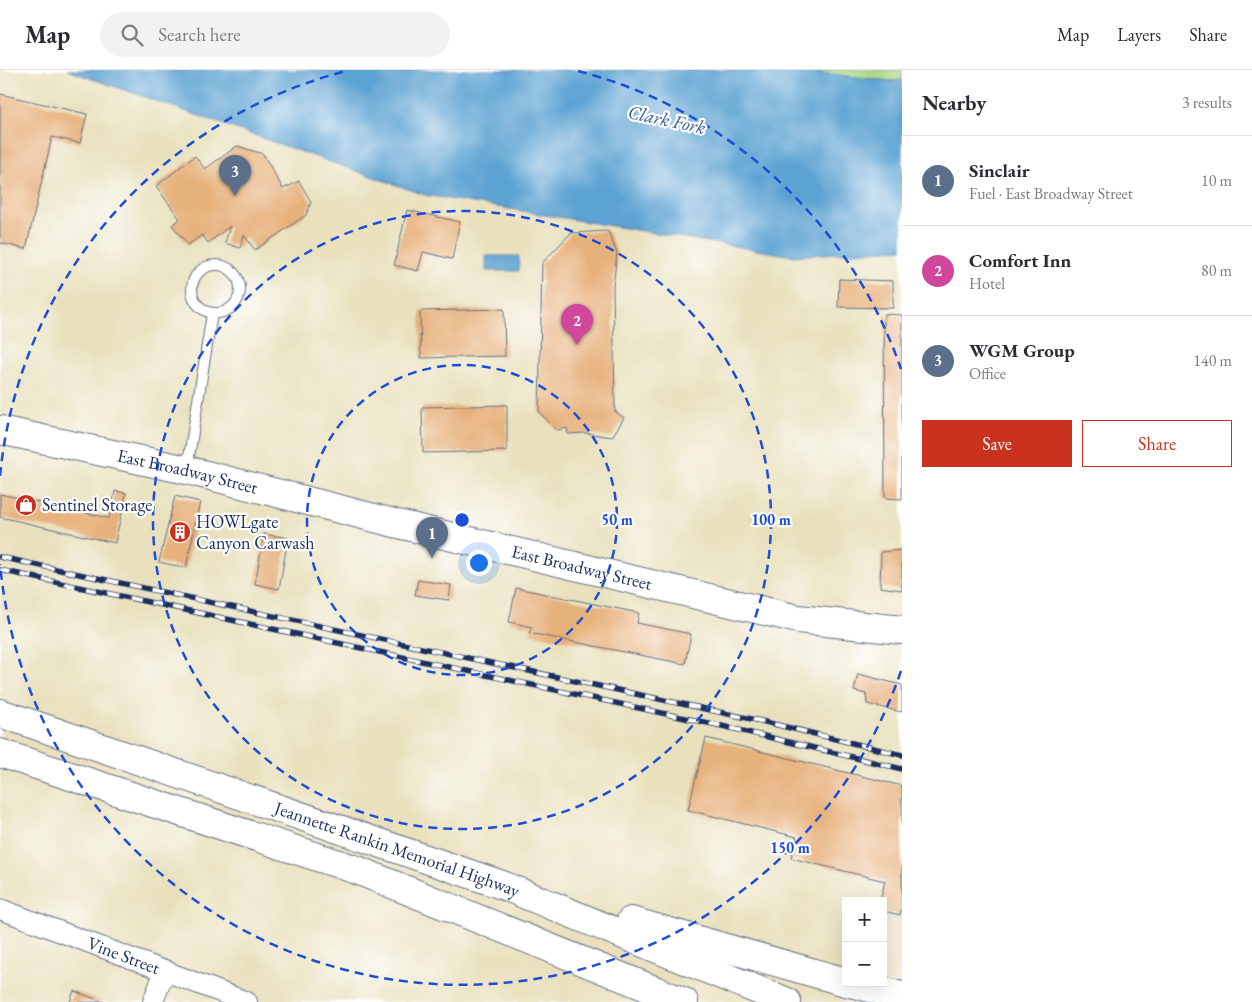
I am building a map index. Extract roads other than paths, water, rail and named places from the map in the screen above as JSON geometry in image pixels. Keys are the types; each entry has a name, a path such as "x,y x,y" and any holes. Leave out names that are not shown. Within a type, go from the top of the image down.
{"main road":[{"name":"East Broadway Street","path":"0,430 187,470 394,523 798,619 902,630"},
{"name":"Jeannette Rankin Memorial Highway","path":"0,713 502,885 787,1002"},
{"name":"Jeannette Rankin Memorial Highway","path":"0,753 357,870 684,1002"},
{"path":"502,885 842,981"},
{"path":"580,961 660,1002"},
{"path":"866,987 902,996"}],"street":[{"name":"Vine Street","path":"0,909 247,1002"},
{"path":"153,1002 165,970"}],"lane":[{"path":"219,265 233,271 240,285 240,293 234,306 220,314 212,314 198,306 193,298 192,290 196,274 203,269 219,265"},
{"path":"187,470 212,314"}],"water":[{"name":"Clark Fork","path":"67,70 794,70 891,81 902,80 902,249 793,256 425,195"},
{"path":"486,256 519,256 519,271 486,271"}],"railway":[{"path":"0,557 761,721 902,755"},
{"path":"0,570 722,726 902,769"}],"place":[{"name":"WGM Group","path":"235,196"},
{"name":"Comfort Inn","path":"577,345"},
{"name":"Sentinel Storage","path":"26,505"},
{"name":"HOWLgate Canyon Carwash","path":"180,532"},
{"name":"Sinclair","path":"432,558"}]}
